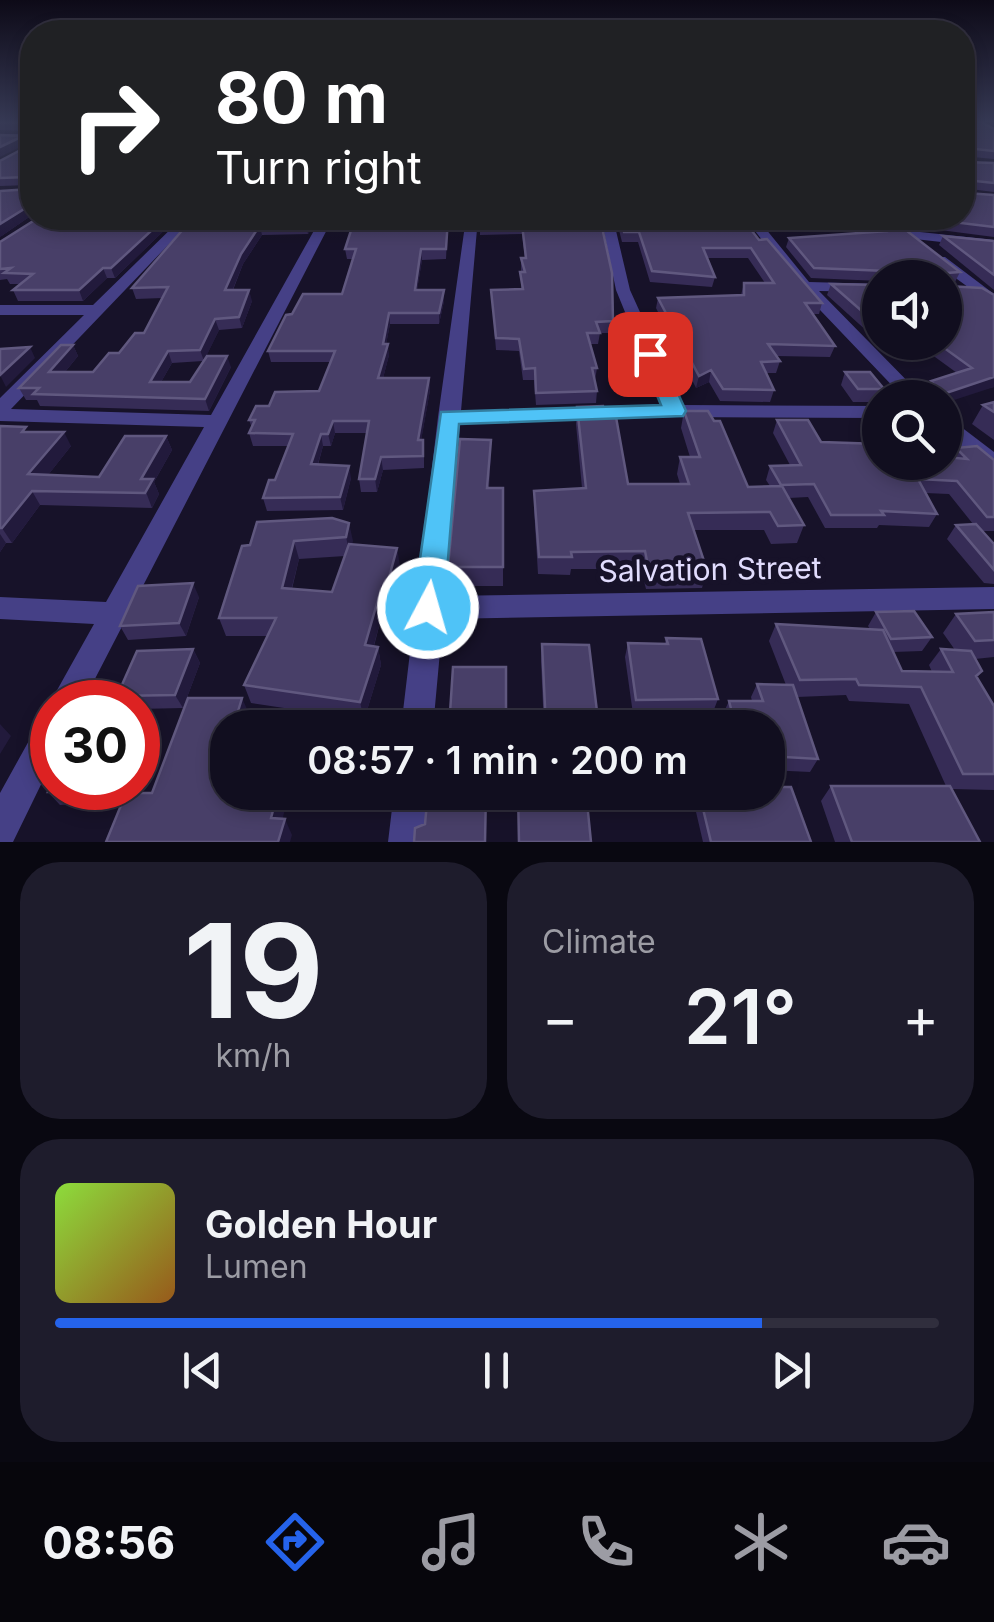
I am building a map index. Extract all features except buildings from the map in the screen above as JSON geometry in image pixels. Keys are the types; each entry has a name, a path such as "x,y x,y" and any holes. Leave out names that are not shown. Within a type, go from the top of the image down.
{"street":[{"path":"0,412 176,230"},
{"path":"79,680 321,230"},
{"path":"419,710 471,230"},
{"path":"610,230 623,290 675,411"},
{"path":"761,230 805,286 897,380"},
{"path":"906,230 994,301"},
{"path":"910,235 994,244"},
{"path":"805,286 862,288"},
{"path":"962,291 978,291"},
{"path":"0,310 98,310"},
{"path":"448,417 675,411 862,412"},
{"path":"0,412 218,421"},
{"path":"962,437 994,462"},
{"name":"Salvation Street","path":"428,608 994,598"},
{"path":"0,608 114,614"},
{"path":"0,828 30,771"},
{"path":"406,842 409,810"}],"route":[{"path":"428,608 448,417 675,411 650,354"}]}
